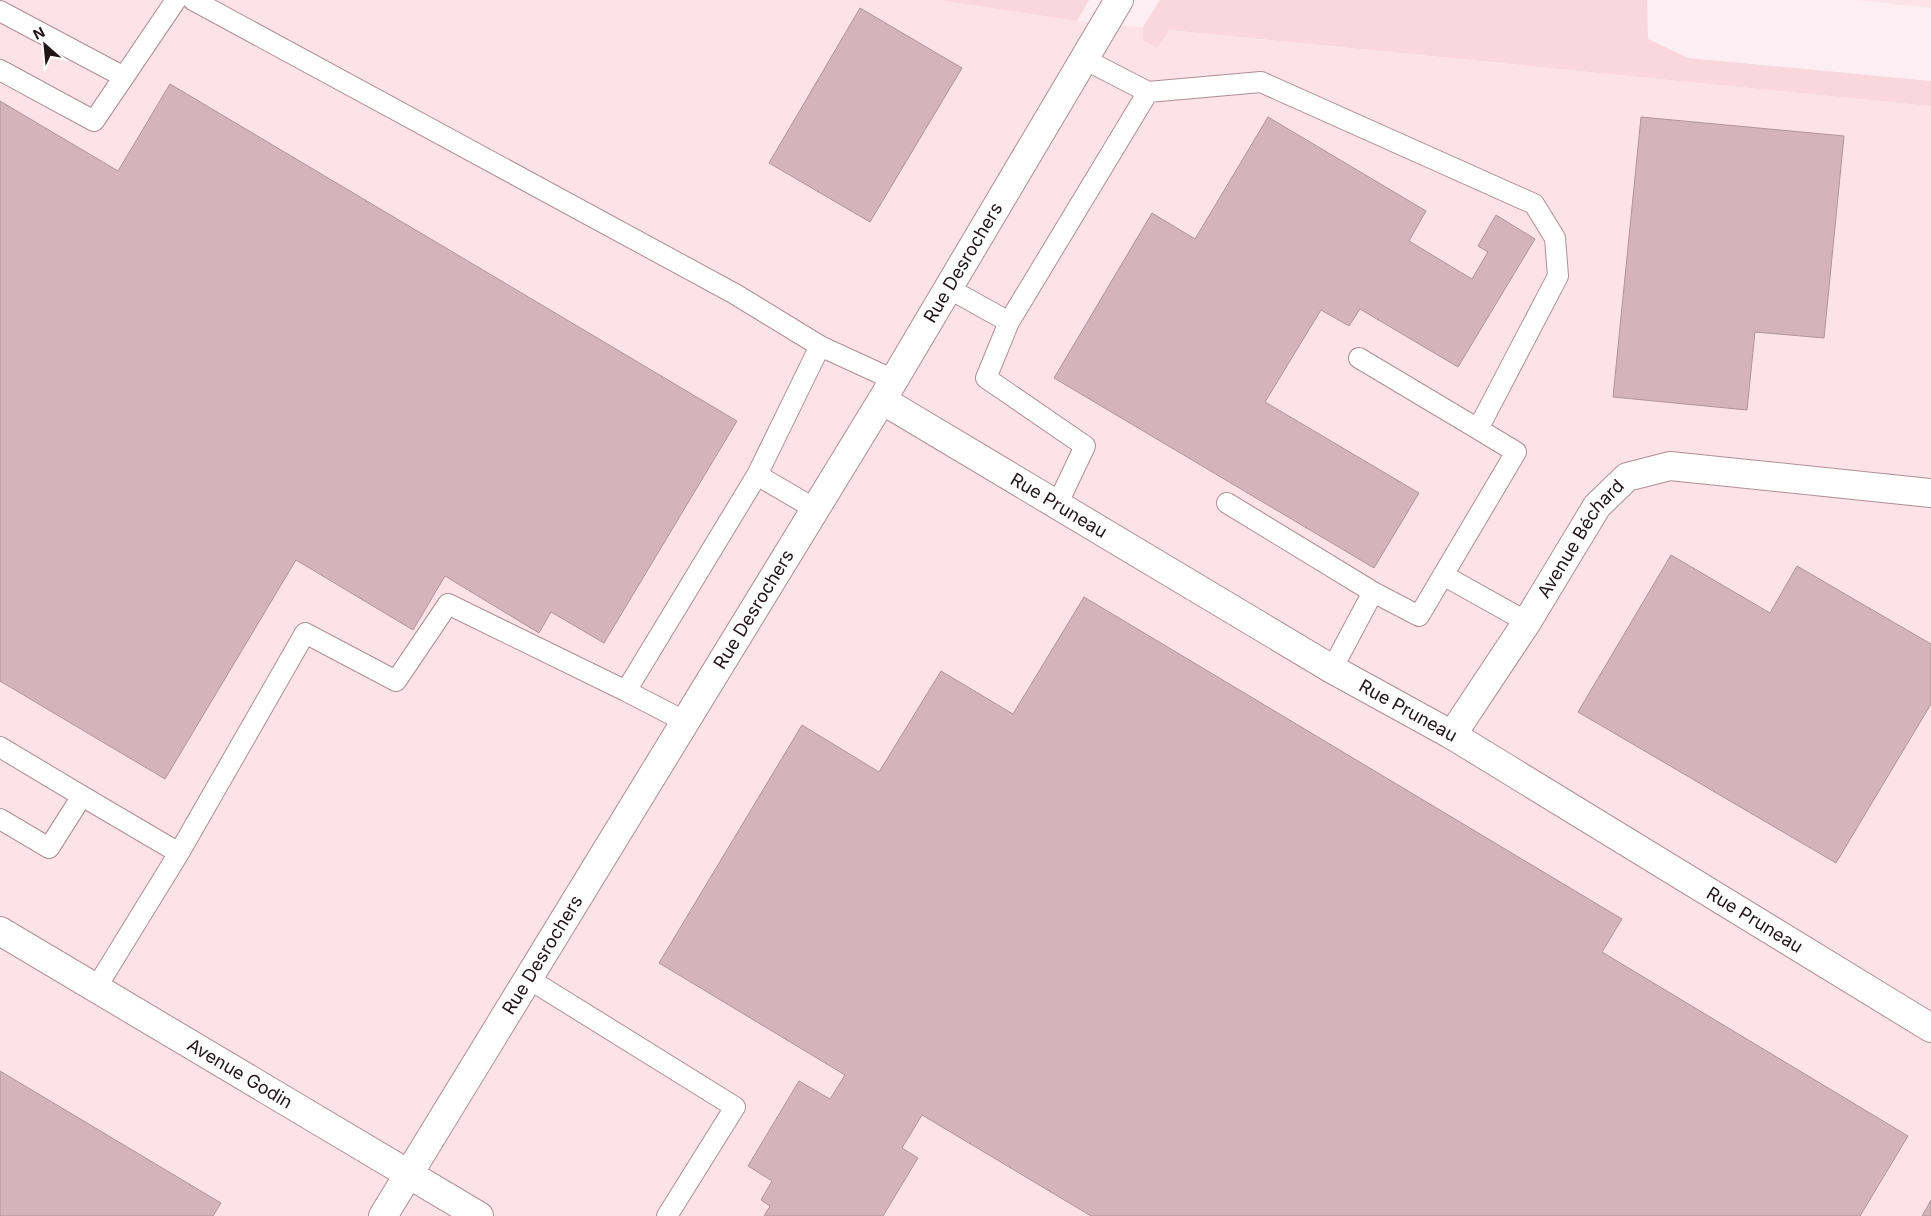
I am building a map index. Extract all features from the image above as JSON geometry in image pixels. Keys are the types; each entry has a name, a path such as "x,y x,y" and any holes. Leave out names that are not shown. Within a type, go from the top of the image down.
{"street":[{"name":"Rue Desrochers","path":"383,1216 410,1175 888,390 1119,0"},
{"name":"Rue Pruneau","path":"888,390 1057,505 1332,669 1452,735 1931,1028"},
{"name":"Avenue Béchard","path":"1452,735 1527,622 1597,506 1627,477 1670,466 1931,493"},
{"name":"Avenue Godin","path":"0,931 479,1216"}],"lane":[{"path":"0,70 94,121 176,0"},
{"path":"193,0 735,294 888,390"},
{"path":"0,11 124,77"},
{"path":"1084,59 1148,92 1261,82 1534,204 1555,238 1558,276 1478,429"},
{"path":"1057,505 1085,446 986,378 1009,322 1148,92"},
{"path":"948,288 1009,322"},
{"path":"626,691 757,476 820,346"},
{"path":"1227,503 1373,592 1419,616 1516,452 1359,358"},
{"path":"757,476 815,509"},
{"path":"1443,575 1527,622"},
{"path":"1332,669 1373,592"},
{"path":"96,988 179,853 305,633 396,681 448,604 686,722"},
{"path":"0,746 179,853"},
{"path":"0,819 49,848 82,796"},
{"path":"528,980 734,1107 675,1213"}],"shaded area":[{"path":"0,0 938,0 1077,21 1931,106 1931,1216 0,1216"},
{"path":"938,0 1089,0 1077,21"},
{"path":"1160,0 1647,0 1648,39 1688,58 1931,81 1931,106 1169,30 1157,48 1143,40 1143,27"},
{"path":"1857,0 1931,0 1931,8"}],"building":[{"path":"860,8 962,68 870,222 769,163"},
{"path":"170,84 737,421 604,643 551,612 539,633 445,576 413,630 296,560 165,779 0,681 0,101 118,171"},
{"path":"1268,117 1426,211 1409,241 1472,279 1488,252 1478,246 1496,215 1535,239 1458,367 1360,309 1349,326 1321,310 1265,402 1419,493 1374,568 1054,378 1152,213 1195,239"},
{"path":"1641,117 1844,136 1824,338 1755,332 1747,410 1613,397"},
{"path":"1671,555 1770,613 1797,566 1931,644 1931,704 1836,863 1578,712"},
{"path":"1084,597 1622,919 1602,952 1908,1136 1860,1216 1091,1216 922,1115 902,1148 918,1158 883,1216 764,1216 770,1206 761,1200 772,1181 748,1166 799,1081 830,1099 845,1075 659,963 802,725 879,772 941,671 1013,714"},
{"path":"0,1071 221,1203 213,1216 0,1216"},
{"path":"1931,1200 1931,1216 1922,1216"}]}
